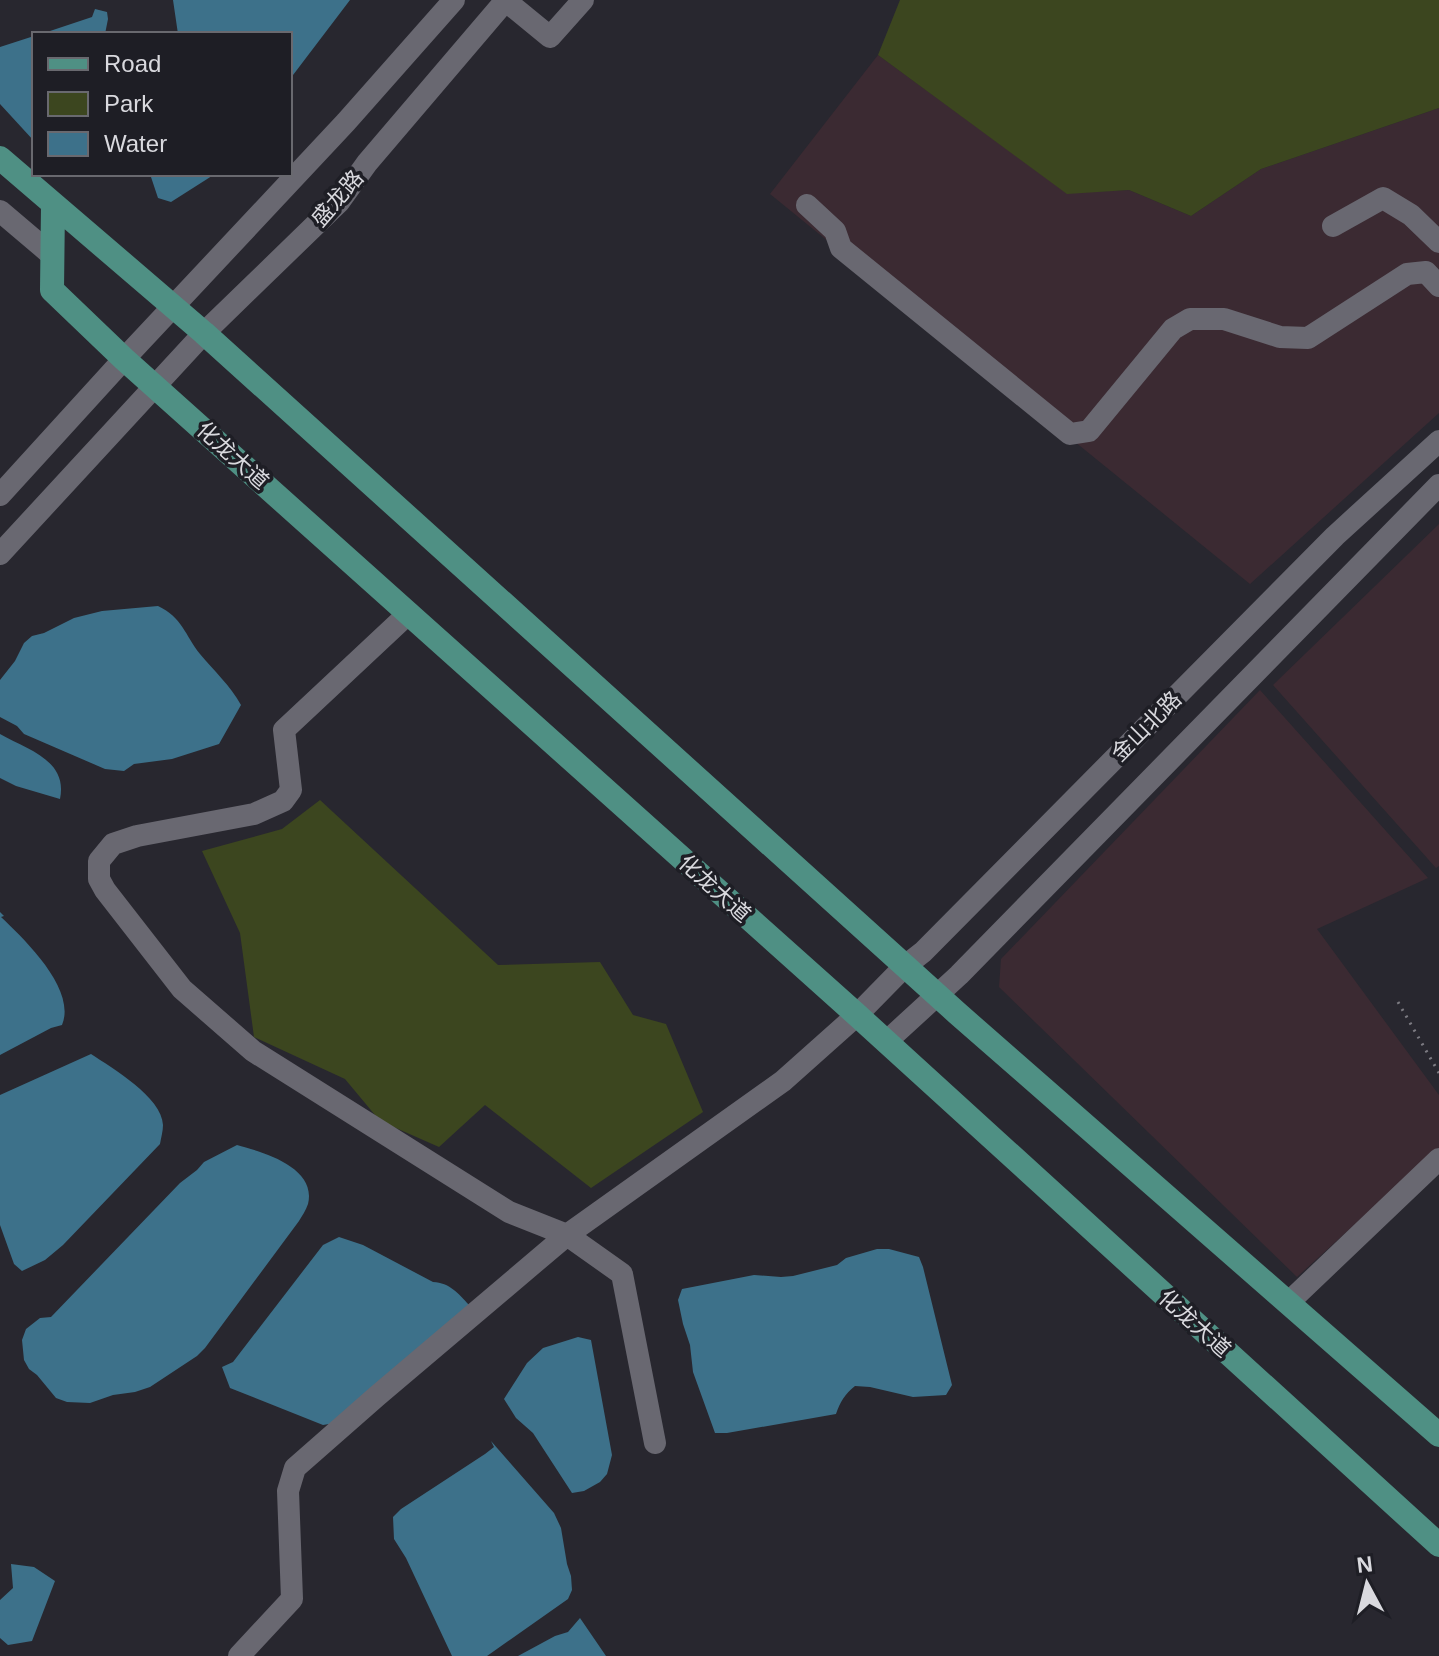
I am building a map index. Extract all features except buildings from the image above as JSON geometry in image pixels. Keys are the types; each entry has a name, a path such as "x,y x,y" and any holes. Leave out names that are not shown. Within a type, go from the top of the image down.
{"main road":[{"path":"0,158 204,333 938,996 1439,1435"},
{"name":"化龙大道","path":"53,206 52,290 124,359 857,1015 1439,1545"}],"street":[{"name":"盛龙路","path":"0,495 346,122 454,0"},
{"name":"盛龙路","path":"0,554 204,333 339,202 367,163 506,0"},
{"path":"506,0 550,37 583,0"},
{"path":"1333,226 1383,198 1411,215 1439,242"},
{"path":"807,205 835,231 841,248 1070,434 1089,431 1173,329 1190,319 1224,319 1280,337 1308,338 1407,274 1426,272 1439,286"},
{"path":"0,211 53,256"},
{"name":"金山北路","path":"239,1656 292,1599 288,1491 295,1468 567,1235 783,1081 857,1015 1335,536 1439,441"},
{"name":"金山北路","path":"886,1042 938,996 1439,485"},
{"path":"409,613 284,730 291,790 283,801 254,814 137,836 113,844 99,861 99,879 182,989 253,1051 509,1212 567,1235 622,1274 655,1443"},
{"path":"1288,1303 1439,1159"}],"path":[{"path":"1398,1002 1439,1073"}],"shaded area":[{"path":"878,55 1067,193 1129,190 1191,216 1261,169 1439,108 1439,413 1250,584 770,194"},
{"path":"1439,524 1439,866 1436,868 1273,685"},
{"path":"1260,690 1428,878 1317,929 1439,1095 1439,1148 1297,1277 999,987 1001,959"}],"green space":[{"path":"900,0 1439,0 1439,108 1261,169 1191,216 1129,190 1067,194 878,55"},
{"path":"320,800 498,965 600,962 633,1015 666,1024 703,1112 591,1188 485,1105 439,1147 380,1121 345,1079 254,1037 240,933 202,851 282,829"}],"water":[{"path":"173,0 350,0 292,76 292,32 178,32"},
{"path":"95,9 107,12 105,32 47,32 92,17"},
{"path":"32,37 32,139 0,104 0,47"},
{"path":"151,176 212,176 171,202 158,198"},
{"path":"158,606 178,621 241,705 219,744 172,759 134,764 124,771 105,769 24,734 17,726 0,717 0,680 32,636 74,618 102,611"},
{"path":"0,734 33,751 52,766 61,786 60,799 0,778"},
{"path":"0,912 4,916 1,917 46,966 62,996 65,1011 62,1025 0,1055"},
{"path":"91,1054 123,1075 154,1104 163,1125 160,1144 63,1245 45,1260 22,1271 14,1264 0,1225 0,1095"},
{"path":"237,1145 286,1163 304,1180 309,1191 308,1204 299,1221 197,1356 150,1387 135,1392 90,1403 56,1398 24,1360 22,1340 26,1329 40,1318 51,1317 204,1162"},
{"path":"339,1237 363,1245 433,1282 449,1287 469,1305 335,1423 323,1425 230,1388 222,1367 233,1362 323,1245"},
{"path":"877,1249 919,1257 952,1385 946,1395 913,1397 855,1386 843,1398 836,1414 715,1433 693,1372 690,1345 678,1300 682,1289 754,1275 793,1276 837,1265 846,1258"},
{"path":"578,1337 591,1340 612,1455 607,1474 600,1482 584,1491 572,1493 533,1433 516,1418 504,1399 527,1363 543,1348"},
{"path":"491,1441 554,1513 561,1528 572,1590 568,1599 487,1656 452,1656 394,1539 393,1517 485,1454 494,1447"},
{"path":"11,1564 34,1567 55,1581 32,1641 8,1645 0,1638 0,1600 13,1588"},
{"path":"580,1618 606,1656 518,1656 568,1632"}]}
